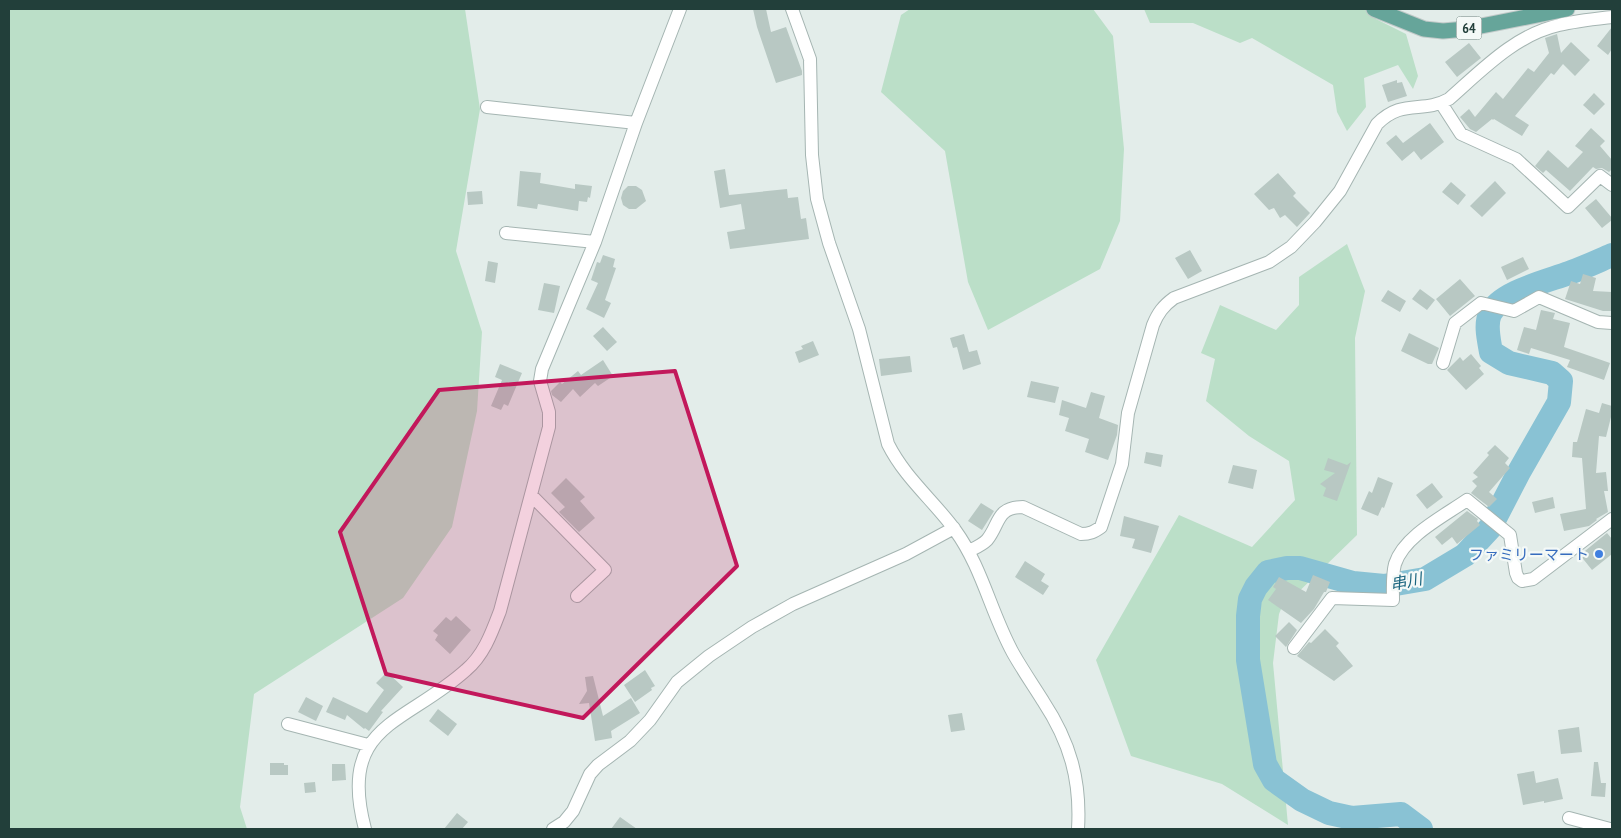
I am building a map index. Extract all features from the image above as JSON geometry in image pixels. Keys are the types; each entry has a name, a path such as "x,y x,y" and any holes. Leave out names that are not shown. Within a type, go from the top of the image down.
{"main road":[{"name":"64","path":"1374,9 1424,29 1443,31 1466,29 1567,9"}],"street":[{"path":"365,829 358,799 358,781 368,744 386,725 462,674 480,654 490,637 500,611 550,427 549,412 540,381 542,369 594,242 636,123 680,9"},
{"path":"792,9 810,59 812,155 817,199 829,243 859,329 888,444 896,461 954,528 969,551 1012,652 1057,724 1070,751 1077,780 1078,829"},
{"path":"969,551 987,540 1002,514 1008,509 1016,507 1023,507 1082,534 1095,532 1100,527 1122,464 1128,413 1153,324 1164,305 1184,293 1236,276 1268,262 1291,247 1315,222 1340,191 1377,124 1385,116 1407,107 1441,104 1522,39 1559,25 1612,17"},
{"path":"1441,104 1460,134 1516,159 1568,207 1600,176 1612,185"},
{"path":"487,107 636,123"},
{"path":"506,233 594,242"},
{"path":"1443,363 1455,323 1481,303 1514,311 1539,297 1598,322 1612,323"},
{"path":"531,495 605,570 577,596"},
{"path":"1294,648 1332,598 1394,600 1395,564 1403,550 1414,536 1468,500 1510,535 1516,573 1522,581 1533,580 1612,519"},
{"path":"553,829 574,812 590,774 598,765 630,741 650,720 677,682 709,656 752,627 793,604 906,554 954,528"},
{"path":"288,724 368,744"},
{"path":"1570,818 1610,829"}],"highlighted area":[{"path":"675,371 737,566 583,718 386,674 340,532 439,390"}],"green space":[{"path":"9,9 465,9 480,109 456,251 482,332 477,411 452,527 403,598 254,694 240,807 247,829 9,829"},
{"path":"910,9 1093,9 1113,36 1124,149 1120,221 1100,269 988,330 968,282 945,151 881,92 901,15"},
{"path":"1144,9 1380,9 1376,19 1406,34 1418,76 1413,89 1398,65 1364,78 1366,107 1347,131 1337,112 1333,85 1252,38 1240,43 1193,23 1150,23"},
{"path":"1347,244 1365,291 1355,338 1357,535 1281,609 1279,614 1273,663 1288,825 1222,784 1131,756 1096,660 1179,515 1252,547 1295,500 1289,461 1249,436 1206,401 1215,359 1201,353 1220,305 1276,330 1299,305 1299,277"}],"building":[{"path":"753,9 766,9 771,32 786,27 802,75 776,83 757,27"},
{"path":"1612,27 1612,49 1608,55 1597,46"},
{"path":"1557,34 1561,53 1571,42 1590,60 1575,76 1563,64 1554,75 1551,73 1515,116 1529,125 1522,136 1494,119 1476,132 1470,129 1460,117 1469,109 1475,117 1496,92 1503,99 1528,68 1534,72 1549,53 1545,38"},
{"path":"1469,43 1481,58 1457,77 1445,62"},
{"path":"1397,80 1397,83 1402,82 1407,96 1388,102 1382,85"},
{"path":"1594,93 1605,104 1594,115 1583,105"},
{"path":"1430,123 1444,142 1421,160 1414,151 1402,161 1386,143 1396,135 1403,143"},
{"path":"1591,128 1605,141 1600,146 1612,160 1612,169 1609,172 1602,168 1596,169 1593,167 1570,191 1546,170 1543,173 1535,166 1548,150 1568,168 1583,152 1575,146"},
{"path":"725,169 729,195 787,189 788,198 798,197 801,219 806,218 809,239 730,249 727,232 745,229 741,204 720,208 714,171"},
{"path":"520,171 541,173 540,183 575,189 575,184 592,186 590,198 588,197 587,202 579,201 578,211 538,204 537,209 517,206"},
{"path":"1278,173 1296,193 1293,196 1310,213 1297,227 1285,215 1280,218 1274,208 1269,210 1254,194"},
{"path":"1495,181 1506,193 1482,217 1470,206"},
{"path":"1451,182 1466,195 1458,205 1442,192"},
{"path":"628,186 636,186 642,190 646,201 636,209 629,209 623,205 621,198 623,191"},
{"path":"482,191 483,204 468,205 467,192"},
{"path":"1596,199 1612,218 1602,228 1585,208"},
{"path":"1190,250 1202,271 1188,279 1175,258"},
{"path":"603,255 615,259 613,267 616,268 605,300 611,303 604,318 586,309 598,283 591,280 597,262 600,263"},
{"path":"1523,257 1529,269 1507,280 1501,267"},
{"path":"488,261 498,263 495,283 485,281"},
{"path":"1583,274 1596,278 1593,291 1612,292 1612,311 1603,311 1565,299 1571,281 1580,284"},
{"path":"1460,279 1475,296 1450,316 1436,299"},
{"path":"544,283 560,286 554,313 538,310"},
{"path":"1420,289 1435,300 1427,310 1412,299"},
{"path":"1388,290 1406,301 1400,312 1381,301"},
{"path":"1541,310 1555,313 1553,319 1570,323 1564,347 1610,363 1604,380 1567,367 1570,360 1531,348 1529,354 1517,350 1524,327 1536,330"},
{"path":"603,327 617,342 607,351 593,336"},
{"path":"1409,333 1439,348 1432,364 1428,364 1401,351"},
{"path":"964,334 969,352 977,350 981,364 963,370 957,347 953,348 950,338"},
{"path":"813,341 819,355 799,363 795,352 803,349 801,346"},
{"path":"1471,354 1481,366 1479,368 1484,374 1466,390 1447,370 1460,357 1463,361"},
{"path":"910,356 912,372 881,376 879,359"},
{"path":"603,360 613,376 598,386 595,383 580,397 573,389 561,402 552,395 551,391 560,382 562,384 578,371 581,375"},
{"path":"500,364 522,373 508,406 504,404 501,410 491,406 502,380 495,377"},
{"path":"1031,381 1059,387 1055,403 1027,397"},
{"path":"1091,392 1105,396 1099,418 1118,425 1117,435 1108,460 1085,452 1089,439 1065,431 1069,418 1059,415 1062,400 1086,408"},
{"path":"1602,403 1612,406 1612,413 1606,437 1599,436 1596,473 1606,472 1608,491 1604,491 1608,512 1589,526 1564,531 1560,514 1586,509 1582,458 1572,457 1573,442 1577,442 1586,409 1599,413"},
{"path":"1495,445 1509,458 1505,463 1510,468 1489,492 1497,499 1489,507 1471,493 1477,486 1472,481 1478,477 1473,473"},
{"path":"1146,452 1163,455 1161,467 1144,463"},
{"path":"1328,458 1347,465 1351,462 1337,501 1323,496 1326,488 1320,484 1335,473 1324,470"},
{"path":"1233,465 1257,470 1253,489 1228,483"},
{"path":"1378,477 1393,483 1384,508 1382,507 1378,516 1361,509 1369,491 1372,493"},
{"path":"566,478 585,497 580,501 595,518 579,532 559,512 565,507 551,493"},
{"path":"1432,483 1443,497 1427,509 1416,495"},
{"path":"1553,497 1555,508 1535,513 1532,502"},
{"path":"981,503 994,511 982,530 968,521"},
{"path":"1467,511 1478,519 1477,521 1480,525 1457,544 1452,537 1442,545 1435,537"},
{"path":"1124,516 1159,526 1151,553 1132,548 1135,539 1120,536"},
{"path":"1607,533 1612,539 1612,554 1592,570 1580,555"},
{"path":"1025,561 1045,574 1041,581 1049,586 1043,595 1015,577"},
{"path":"1313,575 1330,582 1326,592 1324,592 1314,609 1301,623 1268,600 1276,589 1273,587 1279,577 1306,592"},
{"path":"456,616 471,630 450,654 435,640 438,635 433,631 446,617 451,621"},
{"path":"1289,622 1297,630 1286,647 1275,636"},
{"path":"1325,629 1339,643 1336,646 1353,666 1334,681 1297,656 1309,642 1311,643"},
{"path":"645,670 655,686 635,702 624,685"},
{"path":"387,672 403,687 381,711 383,712 369,731 347,715 345,720 326,712 333,697 367,713 384,690 376,683"},
{"path":"593,676 603,716 631,698 640,713 611,731 612,738 595,741 589,703 579,704 587,691 585,677"},
{"path":"306,697 323,706 316,721 298,712"},
{"path":"438,709 457,724 448,736 429,721"},
{"path":"962,713 965,730 951,732 948,715"},
{"path":"1579,727 1582,752 1561,754 1558,730"},
{"path":"1594,762 1598,762 1601,783 1606,783 1605,797 1591,796"},
{"path":"270,763 284,763 284,765 288,765 288,775 270,775"},
{"path":"332,764 345,764 346,780 332,781"},
{"path":"1534,771 1536,783 1558,778 1563,799 1523,805 1517,774"},
{"path":"315,782 316,792 305,793 304,783"},
{"path":"457,813 468,822 462,829 444,829"},
{"path":"620,817 637,829 611,829"}],"waterway":[{"name":"串川","path":"1421,829 1401,814 1352,818 1329,813 1302,800 1274,780 1265,764 1248,660 1250,599 1256,587 1268,572 1287,568 1300,568 1353,583 1384,586 1425,579 1465,555 1490,528 1559,402 1561,381 1552,373 1509,363 1491,352 1488,338 1490,314 1495,306 1514,293 1612,255"}],"place":[{"name":"ファミリーマート","path":"1599,554"}]}
